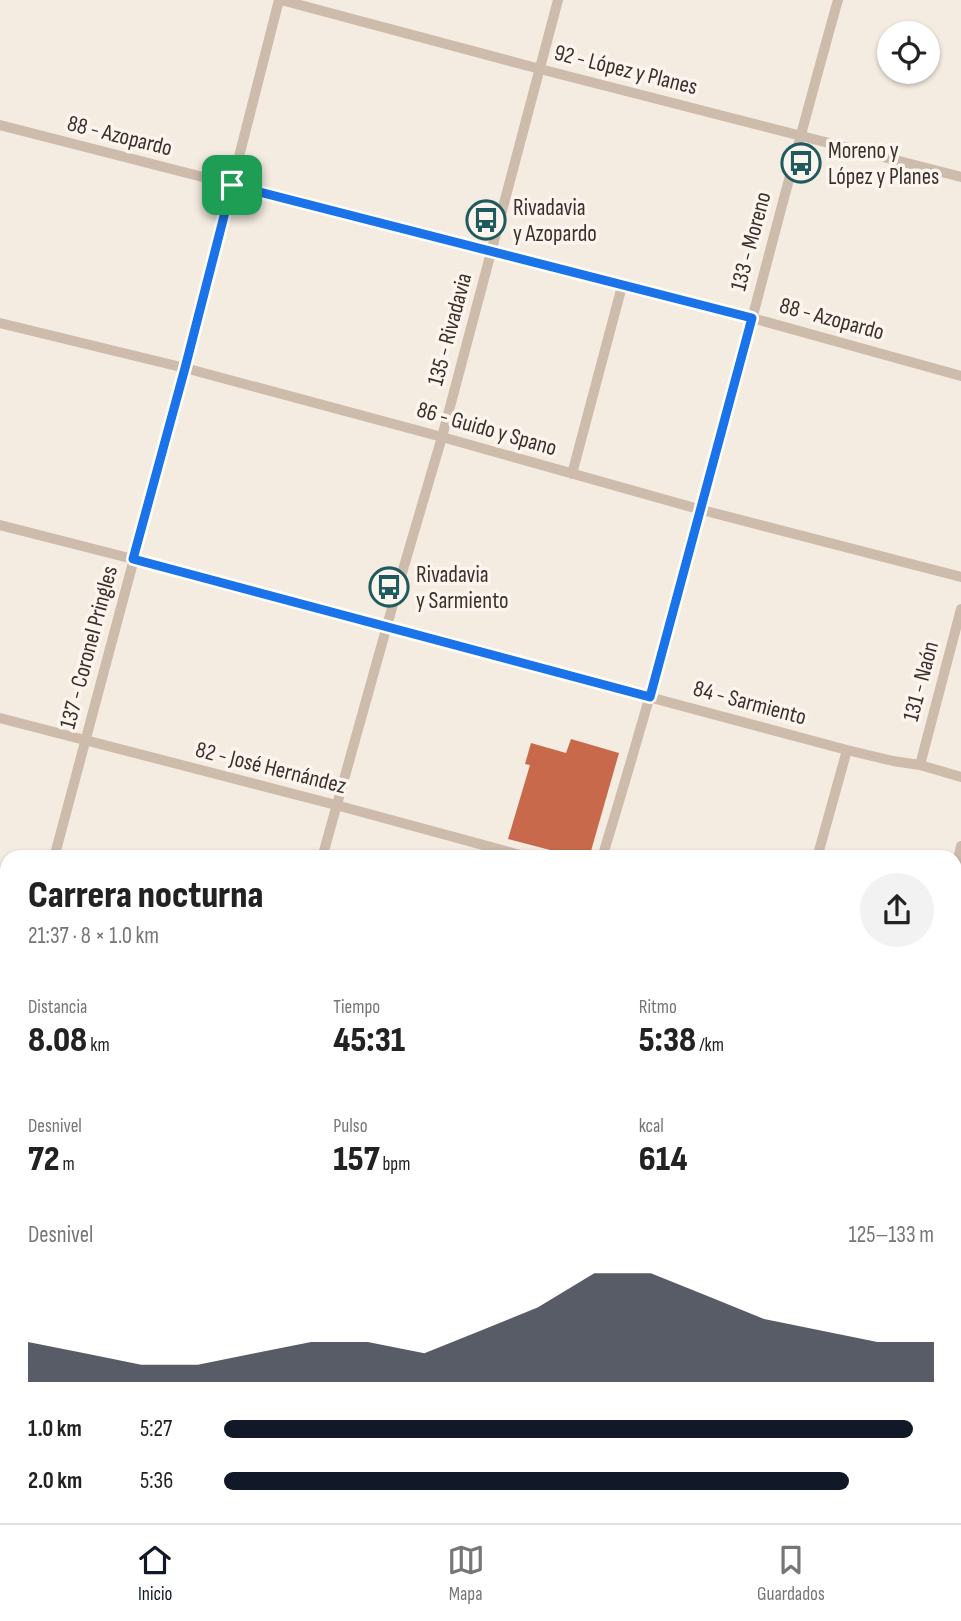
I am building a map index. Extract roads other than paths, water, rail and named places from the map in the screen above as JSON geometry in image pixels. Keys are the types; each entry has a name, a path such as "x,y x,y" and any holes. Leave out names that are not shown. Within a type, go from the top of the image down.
{"street":[{"name":"92 - López y Planes","path":"280,0 961,177"},
{"name":"137 - Coronel Pringles","path":"56,850 280,0"},
{"name":"135 - Rivadavia","path":"324,850 442,437 558,0"},
{"name":"133 - Moreno","path":"604,850 702,509 800,134 838,0"},
{"name":"88 - Azopardo","path":"0,125 752,318 961,376"},
{"path":"572,474 622,286"},
{"name":"86 - Guido y Spano","path":"0,323 185,368 961,577"},
{"name":"84 - Sarmiento","path":"0,525 847,750 920,765 961,777"},
{"name":"131 - Naón","path":"920,765 961,609"},
{"name":"82 - José Hernández","path":"0,718 502,850"},
{"path":"819,850 847,750"}],"place":[{"name":"Moreno y López y Planes","path":"801,163"},
{"name":"Rivadavia y Azopardo","path":"486,220"},
{"name":"Rivadavia y Sarmiento","path":"389,587"}]}
